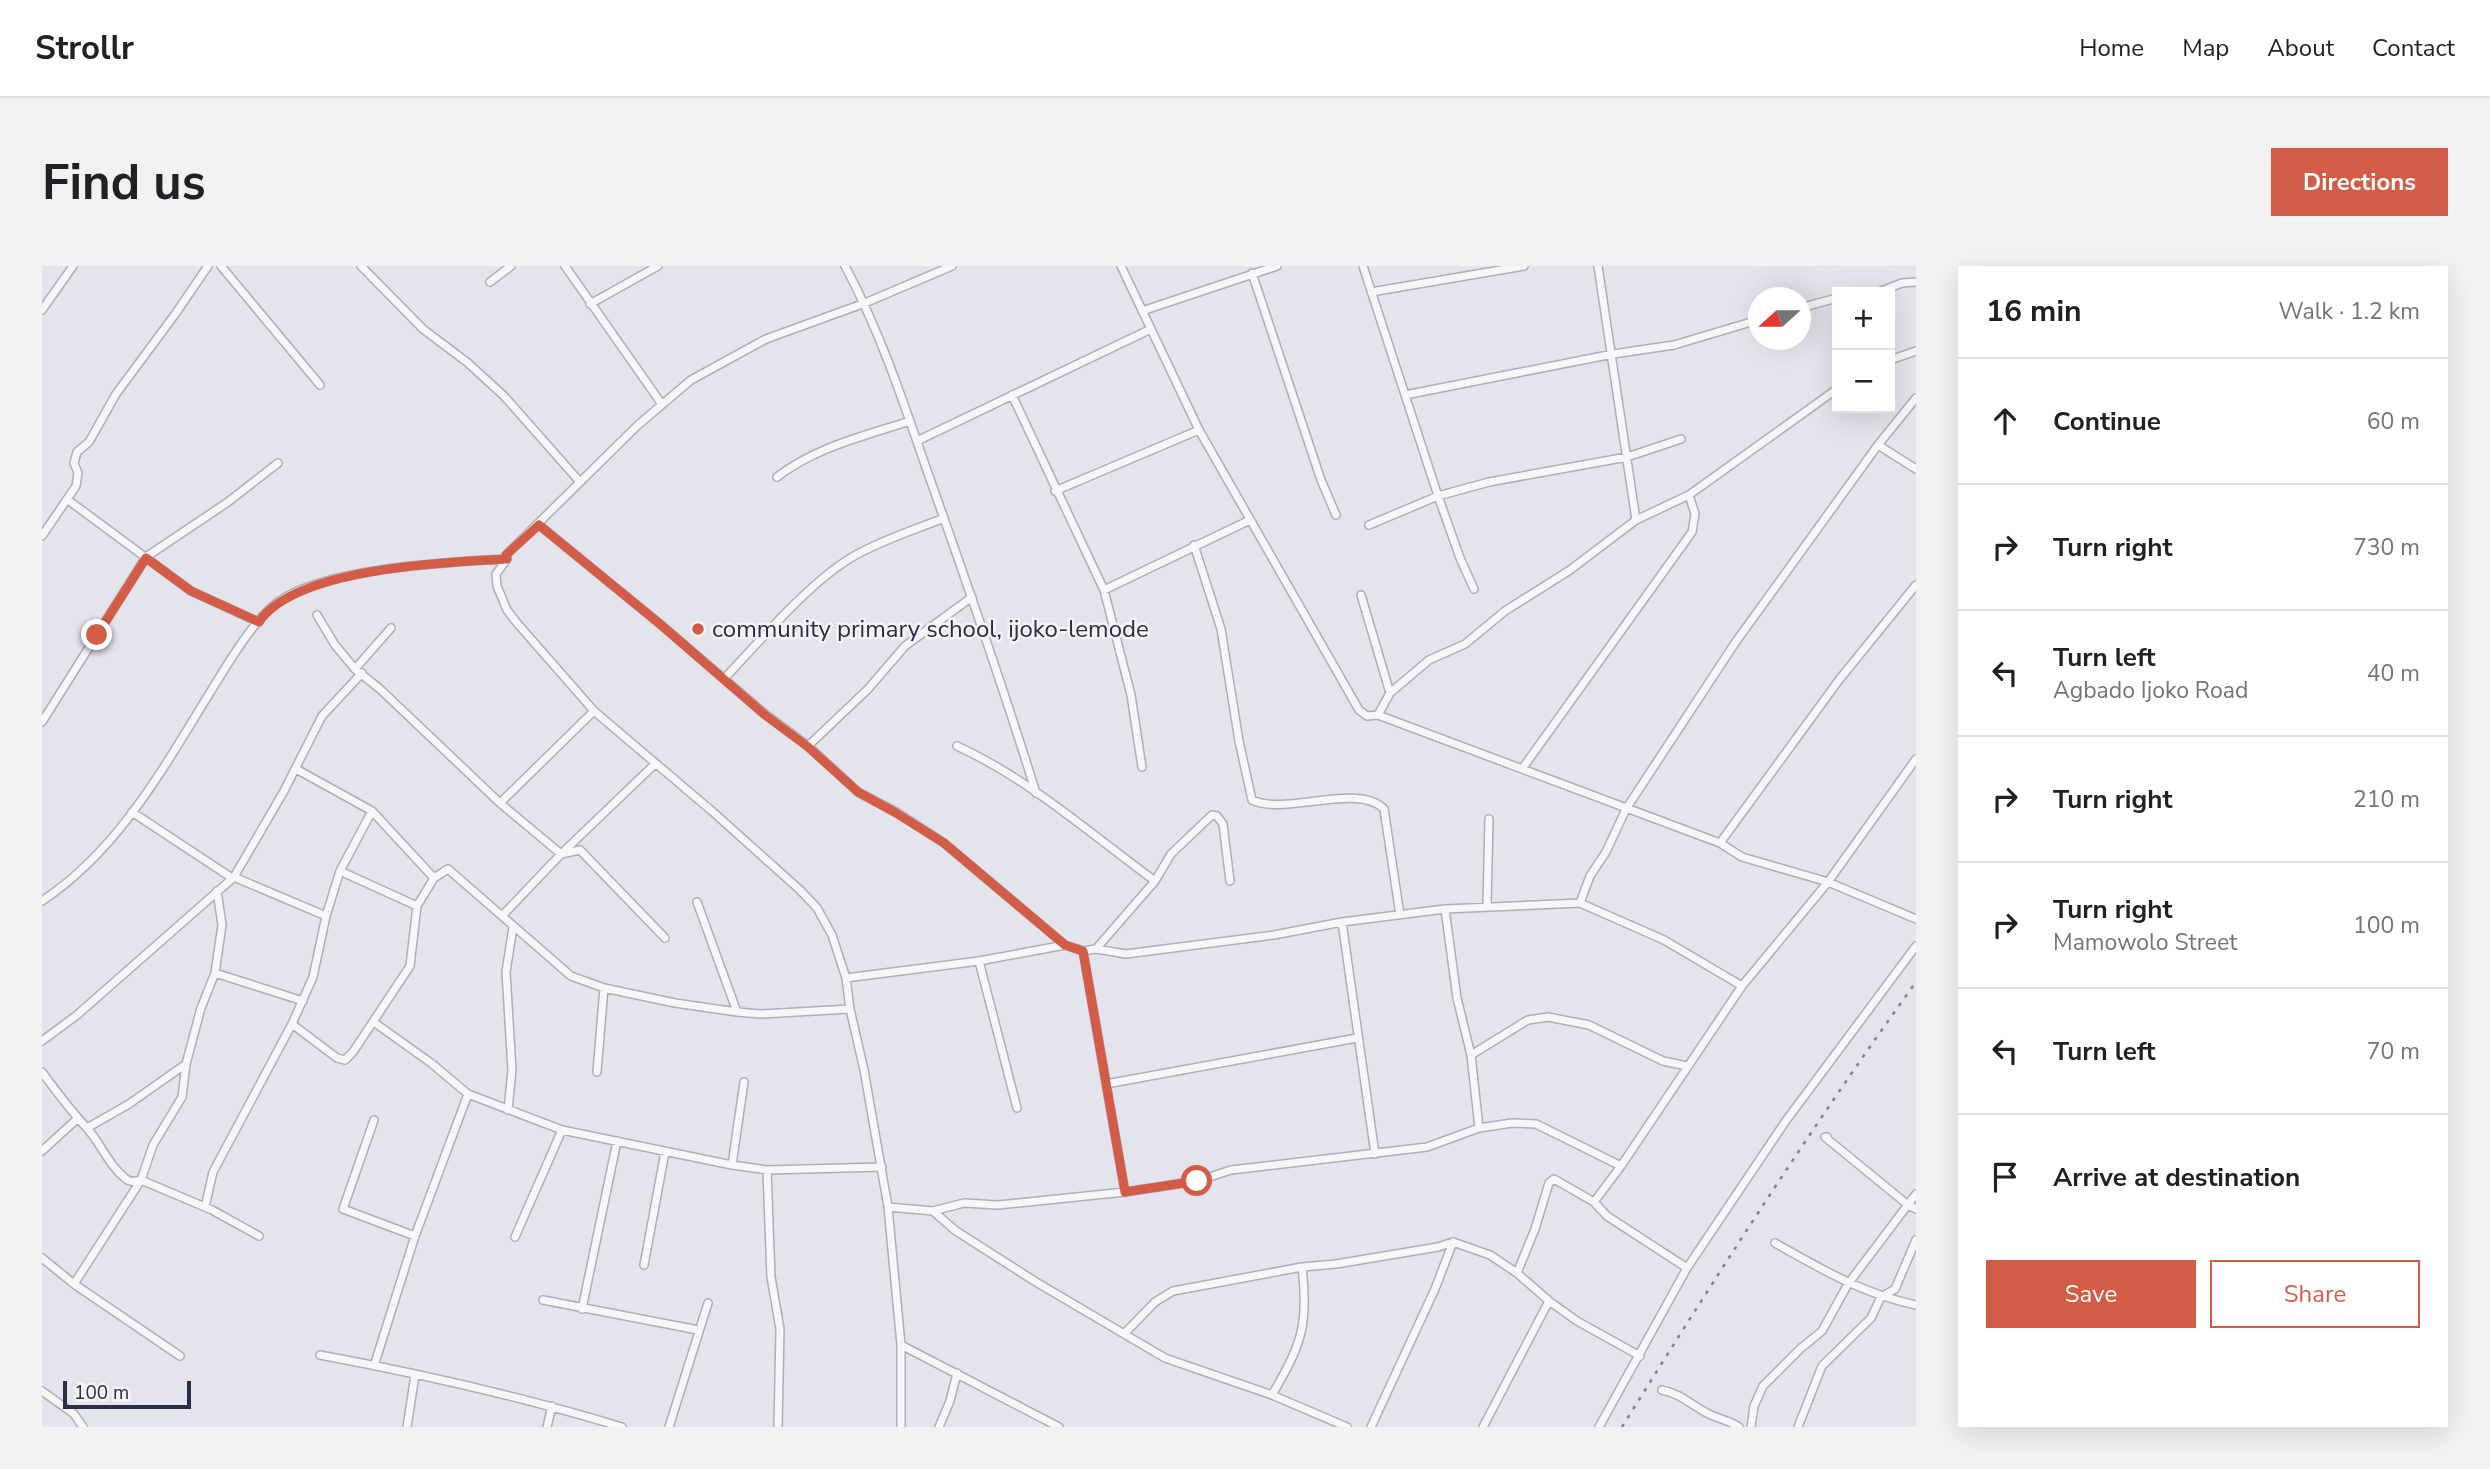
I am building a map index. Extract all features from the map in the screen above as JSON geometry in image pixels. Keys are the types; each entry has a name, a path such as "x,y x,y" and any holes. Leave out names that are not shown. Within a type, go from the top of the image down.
{"street":[{"path":"42,310 73,266"},
{"path":"42,536 76,486 77,452 89,442 116,394 208,266"},
{"path":"220,266 320,385"},
{"path":"490,282 511,266"},
{"path":"565,266 662,404"},
{"path":"590,304 658,266"},
{"path":"845,266 865,303 910,421 972,597 1036,793"},
{"path":"901,1427 901,1345 888,1207 846,978 832,934 817,908 771,862 594,711 507,610 497,586 496,574 507,559 506,555 662,404 691,380 766,339 865,303 952,266"},
{"path":"1121,266 1199,430 1359,710 1367,716 1378,715 1720,843 1742,857 1828,882 1916,919"},
{"path":"1142,311 1252,272 1277,266"},
{"path":"1363,266 1438,496 1474,589"},
{"path":"1371,292 1524,266"},
{"path":"1598,266 1636,520"},
{"path":"363,267 424,329 468,363 504,396 580,482"},
{"path":"1252,272 1321,480 1336,515"},
{"path":"1892,287 1916,282"},
{"path":"1811,305 1832,299"},
{"path":"1405,395 1613,354 1674,345 1748,323"},
{"path":"917,441 1151,329"},
{"path":"1895,358 1916,351"},
{"path":"1378,715 1390,693 1429,660 1465,643 1505,611 1570,570 1636,520 1689,495 1832,393"},
{"path":"1012,395 1104,590 1131,695 1142,766"},
{"path":"1580,902 1590,876 1606,852 1626,809 1735,643 1878,445 1916,398"},
{"path":"777,477 796,462 838,443 910,421"},
{"path":"1055,491 1199,430"},
{"path":"1369,525 1438,496 1489,482 1627,457 1681,439"},
{"path":"1878,445 1916,469"},
{"path":"42,722 146,558 228,502 278,463"},
{"path":"1522,769 1692,532 1695,514 1689,495"},
{"path":"68,500 191,591 259,622"},
{"path":"724,679 834,570 873,547 944,518"},
{"path":"1104,590 1250,520"},
{"path":"539,525 765,715 808,747 858,792 944,843 1065,945 1083,951 1096,949 1126,954 1445,909 1580,902 1664,940 1742,986"},
{"path":"1194,545 1221,629 1239,741 1252,800 1264,806 1343,798 1378,803 1384,809 1400,915"},
{"path":"42,901 72,879 101,850 132,812 160,776 227,665 278,601 331,580 449,563 507,559"},
{"path":"1720,843 1839,680 1916,585"},
{"path":"1361,595 1390,693"},
{"path":"808,747 868,689 905,646 972,597"},
{"path":"317,615 335,645 359,671 500,803 561,854"},
{"path":"42,1041 77,1015 233,877 296,769 322,716 391,628"},
{"path":"500,803 594,711"},
{"path":"957,746 988,760 1155,881"},
{"path":"1594,1202 1742,986 1828,882 1915,763"},
{"path":"502,916 561,854 655,764"},
{"path":"296,769 372,811 434,878"},
{"path":"205,1208 213,1172 303,1001 313,977 326,916 340,871 372,811"},
{"path":"132,812 233,877 326,916"},
{"path":"1096,949 1155,881 1171,854 1212,815 1217,816 1223,824 1230,881"},
{"path":"1487,905 1489,819"},
{"path":"561,854 580,850 665,938"},
{"path":"292,1024 337,1058 345,1060 375,1023 410,966 417,906 434,878 448,869 571,976 604,988 675,1003 760,1014 850,1009"},
{"path":"340,871 417,906"},
{"path":"74,1283 141,1180 153,1144 181,1097 186,1064 201,1008 215,973 222,925 217,891"},
{"path":"697,902 737,1012"},
{"path":"1445,909 1457,998 1471,1055 1479,1128"},
{"path":"1342,922 1375,1154"},
{"path":"508,1111 512,1070 506,972 513,927"},
{"path":"846,978 979,961 1065,945"},
{"path":"1599,1427 1687,1268 1785,1122 1916,946"},
{"path":"1083,951 1125,1192"},
{"path":"979,961 1017,1108"},
{"path":"215,973 303,1001"},
{"path":"597,1072 604,988"},
{"path":"1471,1055 1528,1020 1548,1017 1589,1025 1663,1061 1688,1066"},
{"path":"375,1023 431,1063 468,1094 562,1130 767,1170 882,1167"},
{"path":"1106,1084 1357,1038"},
{"path":"87,1128 118,1111 186,1064"},
{"path":"42,1072 77,1119 87,1128 112,1165 127,1180 141,1180 205,1208 259,1236"},
{"path":"732,1165 744,1082"},
{"path":"374,1366 415,1236 468,1094"},
{"path":"42,1151 77,1119"},
{"path":"374,1120 343,1209 415,1236"},
{"path":"888,1207 933,1211 964,1203 998,1205 1125,1192 1197,1181 1231,1170 1427,1147 1479,1128 1512,1123 1536,1124 1621,1166"},
{"path":"515,1237 562,1130"},
{"path":"1827,1137 1916,1209"},
{"path":"582,1309 617,1142"},
{"path":"644,1265 665,1152"},
{"path":"767,1170 771,1277 780,1329 778,1427"},
{"path":"1517,1273 1535,1229 1549,1183 1554,1180 1594,1202 1607,1216 1687,1268"},
{"path":"1751,1427 1754,1406 1763,1386 1822,1331 1848,1284 1916,1194"},
{"path":"933,1211 956,1231 1165,1358 1272,1395 1347,1427"},
{"path":"1798,1427 1822,1366 1871,1318 1881,1297 1895,1289 1916,1240"},
{"path":"1124,1334 1155,1302 1173,1291 1302,1267 1438,1247 1453,1241 1482,1251 1517,1273 1577,1321 1640,1356"},
{"path":"1371,1427 1436,1289 1453,1241"},
{"path":"1775,1243 1848,1284 1881,1297 1913,1304"},
{"path":"42,1258 180,1356"},
{"path":"1272,1395 1302,1336 1306,1299 1302,1267"},
{"path":"1895,1289 1913,1304"},
{"path":"543,1300 698,1330"},
{"path":"1483,1427 1549,1301"},
{"path":"669,1427 708,1303"},
{"path":"901,1345 1059,1427"},
{"path":"320,1355 552,1406 622,1427"},
{"path":"939,1427 950,1401 957,1373"},
{"path":"407,1427 415,1375"},
{"path":"1662,1390 1678,1394 1705,1412 1739,1427"},
{"path":"42,1391 74,1414 83,1427"},
{"path":"547,1427 552,1406"}],"railway":[{"path":"1622,1427 1765,1202 1916,982"}],"place":[{"name":"community primary school, ijoko-lemode","path":"698,629"}],"route":[{"path":"97,635 146,558 191,591 259,622 278,601 331,580 360,574 507,559 506,555 539,525 765,715 808,747 858,792 944,843 1065,945 1083,951 1125,1192 1197,1181"}]}
